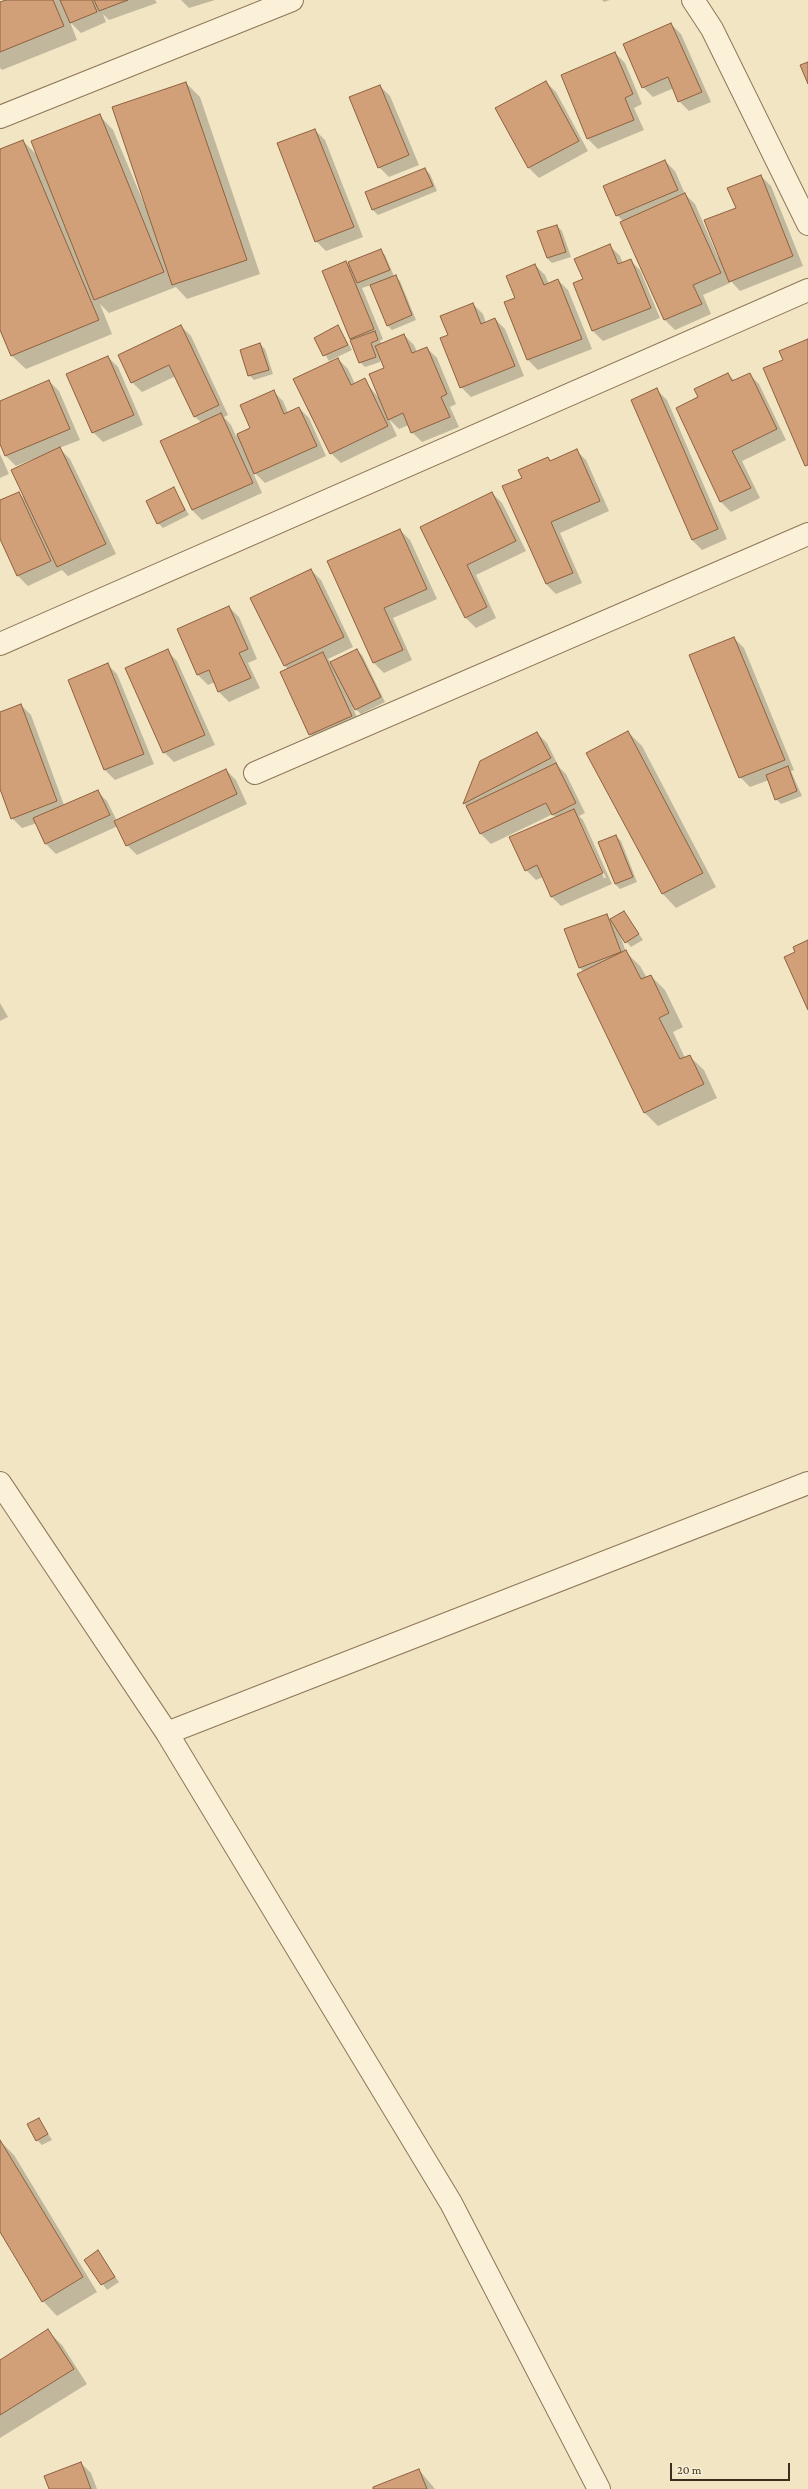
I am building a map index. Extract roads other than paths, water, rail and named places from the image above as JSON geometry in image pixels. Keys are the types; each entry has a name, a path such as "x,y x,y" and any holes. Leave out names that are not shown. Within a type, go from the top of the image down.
{"street":[{"path":"0,117 292,0"},
{"path":"693,0 712,29 808,224"},
{"path":"0,644 808,290"},
{"path":"255,773 808,534"},
{"path":"0,1483 167,1733 451,2203 599,2489"},
{"path":"167,1733 808,1483"}]}
